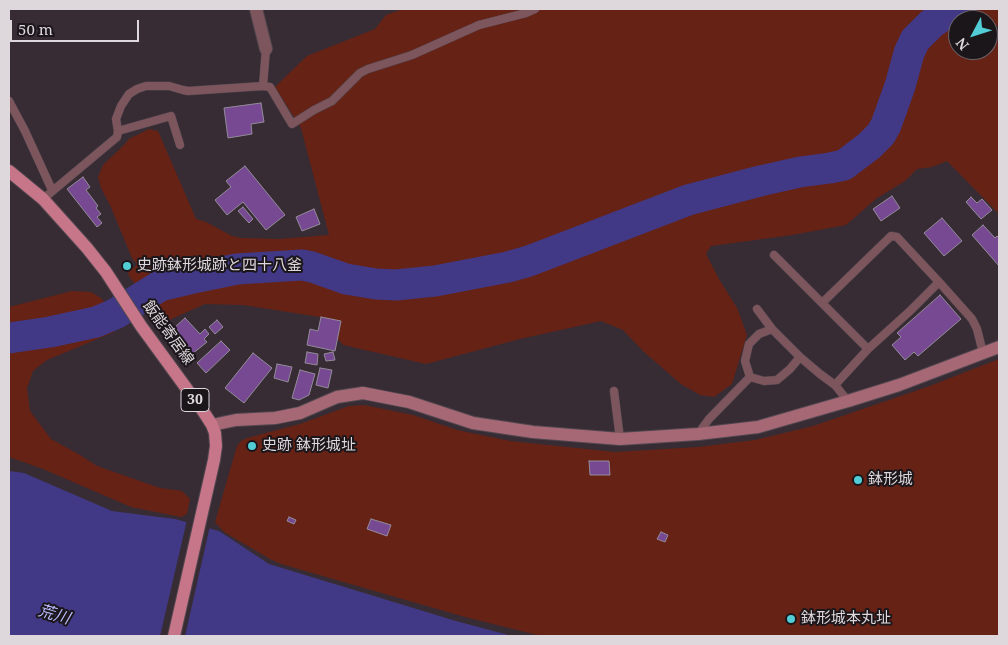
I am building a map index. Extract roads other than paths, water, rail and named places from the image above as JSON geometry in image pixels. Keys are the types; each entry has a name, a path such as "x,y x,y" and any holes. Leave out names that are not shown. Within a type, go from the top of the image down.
{"main road":[{"name":"飯能寄居線","path":"9,171 47,194 77,237 106,272 203,411 215,433 216,446 209,484 174,636"}],"street":[{"path":"256,9 266,49"},
{"path":"212,425 230,421 275,418 300,413 337,396 363,393 409,402 472,423 533,432 620,439 698,434 758,427 848,401 898,385 999,347"}],"lane":[{"path":"9,101 25,131 47,194 117,136 116,119 121,106 129,94 137,89 146,86 169,86 188,91 270,87 292,124 332,101 357,76 368,69 412,54 479,25 526,14 535,9"},
{"path":"262,86 266,49"},
{"path":"118,131 170,116 180,145"},
{"path":"822,303 891,236 897,237 972,319 983,353"},
{"path":"774,255 868,349"},
{"path":"835,385 868,349 939,282"},
{"path":"758,309 772,329 800,357 835,385 848,401"},
{"path":"750,377 745,361 749,344 759,334 772,329"},
{"path":"750,377 764,381 777,380 800,357"},
{"path":"698,434 709,419 750,377"},
{"path":"614,390 620,439"}],"water":[{"name":"荒川","path":"9,471 24,473 112,511 175,519 219,531 269,564 456,621 512,636 9,636"}],"waterway":[{"path":"9,338 50,332 96,322 115,314 160,286 237,269 302,265 346,279 396,285 435,281 508,267 529,261 688,200 800,172 844,165 881,134 886,125 915,40 931,24 954,9"}],"place":[{"name":"史跡鉢形城跡と四十八釜","path":"127,266"},
{"name":"史跡 鉢形城址","path":"252,446"},
{"name":"鉢形城","path":"858,480"},
{"name":"鉢形城本丸址","path":"791,619"}]}
